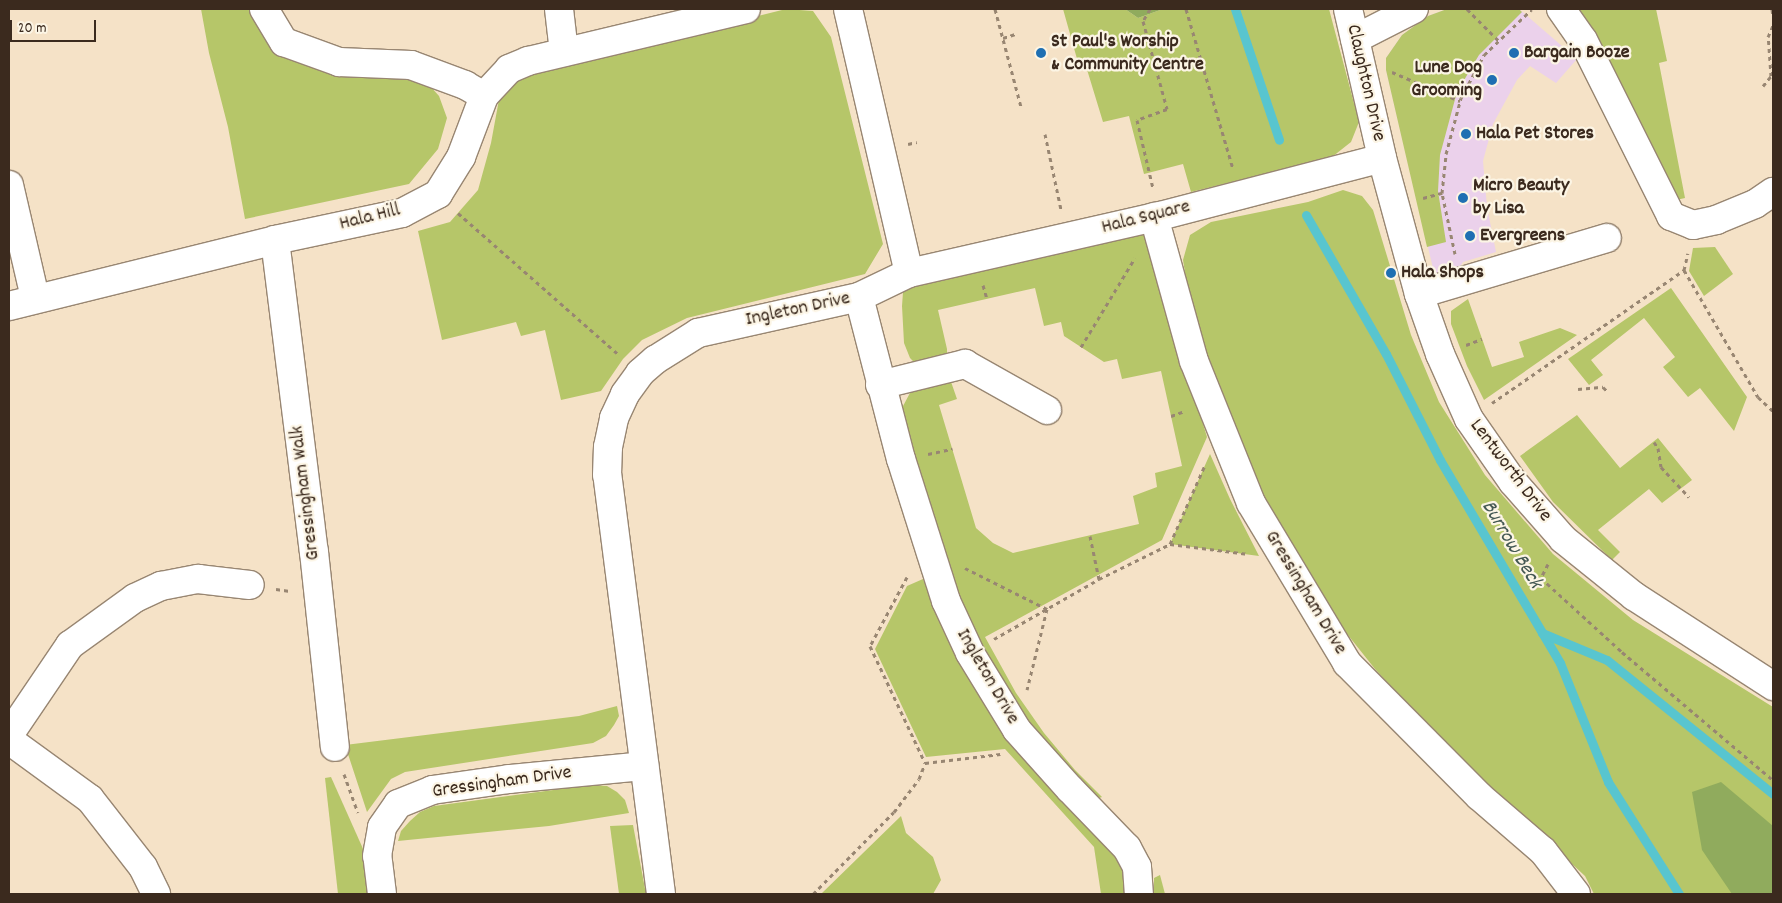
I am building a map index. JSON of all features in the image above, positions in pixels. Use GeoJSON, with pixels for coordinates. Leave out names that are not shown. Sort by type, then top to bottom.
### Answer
{"type":"FeatureCollection","features":[{"type":"Feature","properties":{"kind":"street"},"geometry":{"type":"LineString","coordinates":[[264,9],[284,42],[339,62],[411,65],[465,85],[484,96]]}},
{"type":"Feature","properties":{"kind":"street"},"geometry":{"type":"LineString","coordinates":[[559,9],[564,52]]}},
{"type":"Feature","properties":{"kind":"street"},"geometry":{"type":"LineString","coordinates":[[438,194],[460,157],[484,96],[509,69],[528,61],[746,9]]}},
{"type":"Feature","properties":{"kind":"street"},"geometry":{"type":"LineString","coordinates":[[848,9],[909,273]]}},
{"type":"Feature","properties":{"kind":"street","name":"Claughton Drive"},"geometry":{"type":"LineString","coordinates":[[1348,9],[1382,158]]}},
{"type":"Feature","properties":{"kind":"street"},"geometry":{"type":"LineString","coordinates":[[1358,49],[1414,9]]}},
{"type":"Feature","properties":{"kind":"street"},"geometry":{"type":"LineString","coordinates":[[1561,9],[1583,40],[1671,216],[1693,226],[1716,220],[1755,204],[1773,192]]}},
{"type":"Feature","properties":{"kind":"street","name":"Hala Square"},"geometry":{"type":"LineString","coordinates":[[860,297],[909,273],[1066,237],[1157,222],[1240,194],[1382,158]]}},
{"type":"Feature","properties":{"kind":"street","name":"Lentworth Drive"},"geometry":{"type":"LineString","coordinates":[[1382,158],[1420,294],[1440,354],[1469,419],[1513,482],[1563,539],[1634,596],[1773,686]]}},
{"type":"Feature","properties":{"kind":"street"},"geometry":{"type":"LineString","coordinates":[[9,185],[35,298]]}},
{"type":"Feature","properties":{"kind":"street","name":"Hala Hill"},"geometry":{"type":"LineString","coordinates":[[9,306],[274,240],[402,213],[438,194]]}},
{"type":"Feature","properties":{"kind":"street","name":"Gressingham Drive"},"geometry":{"type":"LineString","coordinates":[[1157,222],[1194,361],[1251,503],[1347,663],[1479,796],[1543,851],[1576,894]]}},
{"type":"Feature","properties":{"kind":"street"},"geometry":{"type":"LineString","coordinates":[[1420,294],[1607,238]]}},
{"type":"Feature","properties":{"kind":"street","name":"Gressingham Walk"},"geometry":{"type":"LineString","coordinates":[[274,240],[313,543],[335,747]]}},
{"type":"Feature","properties":{"kind":"street","name":"Ingleton Drive"},"geometry":{"type":"LineString","coordinates":[[662,894],[607,475],[608,447],[614,418],[625,394],[640,373],[655,360],[698,333],[860,297],[880,385],[928,549],[946,602],[970,653],[1017,730],[1127,848],[1137,867],[1139,894]]}},
{"type":"Feature","properties":{"kind":"street"},"geometry":{"type":"LineString","coordinates":[[880,385],[965,364],[1047,410]]}},
{"type":"Feature","properties":{"kind":"street"},"geometry":{"type":"LineString","coordinates":[[9,735],[70,644],[135,598],[161,586],[198,579],[250,585]]}},
{"type":"Feature","properties":{"kind":"street"},"geometry":{"type":"LineString","coordinates":[[9,740],[90,799],[143,867],[156,894]]}},
{"type":"Feature","properties":{"kind":"street","name":"Gressingham Drive"},"geometry":{"type":"LineString","coordinates":[[382,894],[377,856],[382,827],[398,804],[432,790],[509,778],[644,766]]}},
{"type":"Feature","properties":{"kind":"path"},"geometry":{"type":"LineString","coordinates":[[995,9],[1021,107]]}},
{"type":"Feature","properties":{"kind":"path"},"geometry":{"type":"LineString","coordinates":[[1080,347],[1157,222],[1137,120],[1167,110],[1143,21],[1148,9]]}},
{"type":"Feature","properties":{"kind":"path"},"geometry":{"type":"LineString","coordinates":[[1186,9],[1240,194]]}},
{"type":"Feature","properties":{"kind":"path"},"geometry":{"type":"LineString","coordinates":[[1466,9],[1499,41]]}},
{"type":"Feature","properties":{"kind":"path"},"geometry":{"type":"LineString","coordinates":[[1464,281],[1451,244],[1442,193],[1446,154],[1460,101],[1484,55],[1532,9]]}},
{"type":"Feature","properties":{"kind":"path"},"geometry":{"type":"LineString","coordinates":[[1772,9],[1773,16]]}},
{"type":"Feature","properties":{"kind":"path"},"geometry":{"type":"LineString","coordinates":[[1763,86],[1771,76],[1768,37],[1773,25]]}},
{"type":"Feature","properties":{"kind":"path"},"geometry":{"type":"LineString","coordinates":[[1003,38],[1014,34]]}},
{"type":"Feature","properties":{"kind":"path"},"geometry":{"type":"LineString","coordinates":[[1358,49],[1460,101]]}},
{"type":"Feature","properties":{"kind":"path"},"geometry":{"type":"LineString","coordinates":[[1045,134],[1066,237]]}},
{"type":"Feature","properties":{"kind":"path"},"geometry":{"type":"LineString","coordinates":[[438,194],[640,373]]}},
{"type":"Feature","properties":{"kind":"path"},"geometry":{"type":"LineString","coordinates":[[1469,419],[1684,270],[1758,397],[1773,411]]}},
{"type":"Feature","properties":{"kind":"path"},"geometry":{"type":"LineString","coordinates":[[1578,389],[1603,387],[1607,392]]}},
{"type":"Feature","properties":{"kind":"path"},"geometry":{"type":"LineString","coordinates":[[1170,544],[1221,429]]}},
{"type":"Feature","properties":{"kind":"path"},"geometry":{"type":"LineString","coordinates":[[1654,442],[1658,448],[1661,467],[1689,497]]}},
{"type":"Feature","properties":{"kind":"path"},"geometry":{"type":"LineString","coordinates":[[1090,536],[1099,579]]}},
{"type":"Feature","properties":{"kind":"path"},"geometry":{"type":"LineString","coordinates":[[970,653],[1099,579],[1170,544],[1285,560]]}},
{"type":"Feature","properties":{"kind":"path"},"geometry":{"type":"LineString","coordinates":[[813,894],[894,812],[919,779],[925,763],[870,646],[908,577],[928,549],[1047,609]]}},
{"type":"Feature","properties":{"kind":"path"},"geometry":{"type":"LineString","coordinates":[[1549,562],[1541,578],[1622,652],[1773,780]]}},
{"type":"Feature","properties":{"kind":"path"},"geometry":{"type":"LineString","coordinates":[[1017,730],[1047,609]]}},
{"type":"Feature","properties":{"kind":"path"},"geometry":{"type":"LineString","coordinates":[[335,747],[364,829],[377,856]]}},
{"type":"Feature","properties":{"kind":"path"},"geometry":{"type":"LineString","coordinates":[[925,763],[1003,754]]}},
{"type":"Feature","properties":{"kind":"shaded area"},"geometry":{"type":"Polygon","coordinates":[[[1447,9],[1519,9],[1577,59],[1556,83],[1530,66],[1517,80],[1493,124],[1483,161],[1487,207],[1496,252],[1463,262],[1455,275],[1436,281],[1386,70],[1386,58],[1402,35],[1428,16],[1447,9]]]}},
{"type":"Feature","properties":{"kind":"green space"},"geometry":{"type":"Polygon","coordinates":[[[201,9],[264,9],[284,42],[411,65],[439,96],[447,118],[438,149],[409,184],[245,219],[228,127],[209,53],[201,9]]]}},
{"type":"Feature","properties":{"kind":"green space"},"geometry":{"type":"Polygon","coordinates":[[[786,9],[813,11],[831,37],[883,244],[865,274],[687,318],[642,340],[623,359],[601,391],[561,400],[545,330],[521,336],[516,322],[442,340],[418,231],[450,222],[478,190],[491,143],[500,94],[528,74],[786,9]]]}},
{"type":"Feature","properties":{"kind":"green space"},"geometry":{"type":"Polygon","coordinates":[[[1063,9],[1125,9],[1138,18],[1163,9],[1329,9],[1359,122],[1351,142],[1332,157],[1191,192],[1183,164],[1144,174],[1129,116],[1103,122],[1085,63],[1079,66],[1063,9]]]}},
{"type":"Feature","properties":{"kind":"green space"},"geometry":{"type":"Polygon","coordinates":[[[1125,9],[1163,9],[1138,18],[1125,9]]]}},
{"type":"Feature","properties":{"kind":"green space"},"geometry":{"type":"Polygon","coordinates":[[[1447,9],[1519,9],[1522,12],[1479,55],[1457,92],[1440,155],[1438,191],[1446,242],[1427,247],[1386,70],[1386,58],[1402,35],[1428,16],[1447,9]]]}},
{"type":"Feature","properties":{"kind":"green space"},"geometry":{"type":"Polygon","coordinates":[[[1576,9],[1656,9],[1667,61],[1659,63],[1685,198],[1676,200],[1576,9]]]}},
{"type":"Feature","properties":{"kind":"green space"},"geometry":{"type":"Polygon","coordinates":[[[1343,190],[1362,196],[1373,210],[1411,335],[1439,402],[1485,475],[1553,554],[1633,620],[1773,707],[1773,894],[1594,894],[1585,876],[1443,744],[1375,669],[1336,620],[1267,509],[1213,377],[1190,304],[1183,260],[1190,235],[1211,222],[1308,202],[1343,190]]]}},
{"type":"Feature","properties":{"kind":"green space"},"geometry":{"type":"Polygon","coordinates":[[[1138,232],[1147,238],[1207,437],[1162,540],[985,637],[1016,693],[1044,733],[1075,770],[1102,797],[1094,800],[1013,705],[977,641],[936,537],[902,408],[911,391],[949,376],[957,399],[939,405],[976,528],[993,543],[1013,553],[1139,524],[1133,496],[1157,487],[1155,473],[1182,466],[1161,371],[1122,379],[1117,359],[1104,362],[1064,336],[1061,322],[1044,326],[1035,288],[938,310],[947,349],[947,363],[921,369],[910,358],[904,343],[903,292],[908,284],[1138,232]]]}},
{"type":"Feature","properties":{"kind":"green space"},"geometry":{"type":"Polygon","coordinates":[[[1715,247],[1733,274],[1704,296],[1689,271],[1693,248],[1715,247]]]}},
{"type":"Feature","properties":{"kind":"green space"},"geometry":{"type":"Polygon","coordinates":[[[1671,288],[1747,397],[1734,431],[1700,388],[1688,397],[1663,367],[1675,357],[1644,318],[1591,360],[1603,375],[1589,385],[1568,359],[1671,288]]]}},
{"type":"Feature","properties":{"kind":"green space"},"geometry":{"type":"Polygon","coordinates":[[[1468,299],[1492,367],[1524,357],[1519,342],[1560,328],[1577,335],[1484,400],[1467,366],[1451,324],[1451,311],[1468,299]]]}},
{"type":"Feature","properties":{"kind":"green space"},"geometry":{"type":"Polygon","coordinates":[[[1577,415],[1620,468],[1658,438],[1692,480],[1662,503],[1649,489],[1598,530],[1620,552],[1612,560],[1553,502],[1520,456],[1577,415]]]}},
{"type":"Feature","properties":{"kind":"green space"},"geometry":{"type":"Polygon","coordinates":[[[1210,454],[1230,499],[1259,556],[1170,544],[1210,454]]]}},
{"type":"Feature","properties":{"kind":"green space"},"geometry":{"type":"Polygon","coordinates":[[[923,579],[945,634],[992,714],[1106,841],[1127,871],[1129,894],[1101,894],[1094,847],[1005,749],[926,757],[875,649],[907,586],[923,579]]]}},
{"type":"Feature","properties":{"kind":"green space"},"geometry":{"type":"Polygon","coordinates":[[[617,706],[619,716],[614,725],[606,736],[593,743],[405,772],[391,779],[367,812],[345,745],[579,716],[617,706]]]}},
{"type":"Feature","properties":{"kind":"green space"},"geometry":{"type":"Polygon","coordinates":[[[331,777],[368,860],[371,894],[338,894],[325,778],[331,777]]]}},
{"type":"Feature","properties":{"kind":"green space"},"geometry":{"type":"Polygon","coordinates":[[[1721,782],[1773,826],[1773,894],[1732,894],[1702,850],[1692,792],[1721,782]]]}},
{"type":"Feature","properties":{"kind":"green space"},"geometry":{"type":"Polygon","coordinates":[[[591,785],[607,786],[617,792],[625,800],[629,813],[549,826],[398,841],[401,831],[410,821],[420,812],[434,806],[591,785]]]}},
{"type":"Feature","properties":{"kind":"green space"},"geometry":{"type":"Polygon","coordinates":[[[901,816],[906,833],[933,857],[941,880],[933,894],[821,894],[901,816]]]}},
{"type":"Feature","properties":{"kind":"green space"},"geometry":{"type":"Polygon","coordinates":[[[633,825],[646,894],[619,894],[610,826],[633,825]]]}},
{"type":"Feature","properties":{"kind":"green space"},"geometry":{"type":"Polygon","coordinates":[[[1160,875],[1165,894],[1154,894],[1154,878],[1160,875]]]}},
{"type":"Feature","properties":{"kind":"waterway","name":"Burrow Beck"},"geometry":{"type":"LineString","coordinates":[[1235,9],[1279,140]]}},
{"type":"Feature","properties":{"kind":"waterway","name":"Burrow Beck"},"geometry":{"type":"LineString","coordinates":[[1306,215],[1386,354],[1440,460],[1560,663],[1608,782],[1679,894]]}},
{"type":"Feature","properties":{"kind":"waterway"},"geometry":{"type":"LineString","coordinates":[[1542,633],[1607,660],[1773,794]]}},
{"type":"Feature","properties":{"kind":"place","name":"St Paul's Worship & Community Centre"},"geometry":{"type":"Point","coordinates":[1041,53]}},
{"type":"Feature","properties":{"kind":"place","name":"Bargain Booze"},"geometry":{"type":"Point","coordinates":[1514,53]}},
{"type":"Feature","properties":{"kind":"place","name":"Lune Dog Grooming"},"geometry":{"type":"Point","coordinates":[1492,80]}},
{"type":"Feature","properties":{"kind":"place","name":"Hala Pet Stores"},"geometry":{"type":"Point","coordinates":[1466,134]}},
{"type":"Feature","properties":{"kind":"place","name":"Micro Beauty by Lisa"},"geometry":{"type":"Point","coordinates":[1463,198]}},
{"type":"Feature","properties":{"kind":"place","name":"Evergreens"},"geometry":{"type":"Point","coordinates":[1470,236]}},
{"type":"Feature","properties":{"kind":"place","name":"Hala Shops"},"geometry":{"type":"Point","coordinates":[1391,273]}}]}
